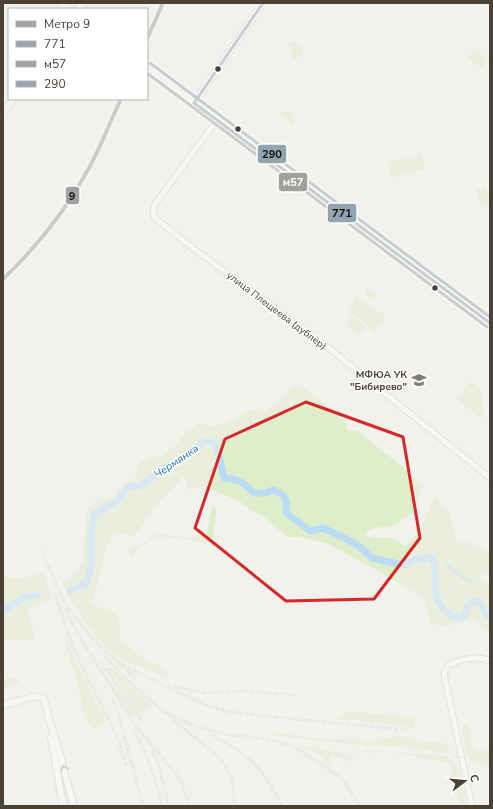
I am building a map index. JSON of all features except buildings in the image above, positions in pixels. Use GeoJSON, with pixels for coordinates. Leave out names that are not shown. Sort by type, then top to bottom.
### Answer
{"type":"FeatureCollection","features":[{"type":"Feature","properties":{"kind":"main road"},"geometry":{"type":"LineString","coordinates":[[148,69],[490,323]]}},
{"type":"Feature","properties":{"kind":"main road"},"geometry":{"type":"LineString","coordinates":[[3,114],[12,100]]}},
{"type":"Feature","properties":{"kind":"street"},"geometry":{"type":"LineString","coordinates":[[194,103],[263,3]]}},
{"type":"Feature","properties":{"kind":"street","name":"улица Плещеева (дублёр)"},"geometry":{"type":"LineString","coordinates":[[217,120],[155,204],[153,211],[155,218],[194,249],[325,345],[490,478]]}},
{"type":"Feature","properties":{"kind":"street"},"geometry":{"type":"LineString","coordinates":[[472,806],[444,674],[448,666],[462,660],[474,658],[490,661]]}},
{"type":"Feature","properties":{"kind":"street"},"geometry":{"type":"LineString","coordinates":[[3,705],[36,696],[44,699],[74,806]]}},
{"type":"Feature","properties":{"kind":"street"},"geometry":{"type":"LineString","coordinates":[[51,726],[63,806]]}},
{"type":"Feature","properties":{"kind":"highlighted area"},"geometry":{"type":"Polygon","coordinates":[[[306,402],[403,437],[420,538],[374,599],[286,601],[195,528],[225,439],[306,402]]]}},
{"type":"Feature","properties":{"kind":"green space"},"geometry":{"type":"Polygon","coordinates":[[[299,41],[303,56],[293,59],[289,43],[299,41]]]}},
{"type":"Feature","properties":{"kind":"green space"},"geometry":{"type":"Polygon","coordinates":[[[474,49],[489,60],[483,69],[468,58],[474,49]]]}},
{"type":"Feature","properties":{"kind":"green space"},"geometry":{"type":"Polygon","coordinates":[[[289,110],[295,122],[293,125],[278,114],[289,110]]]}},
{"type":"Feature","properties":{"kind":"green space"},"geometry":{"type":"Polygon","coordinates":[[[421,154],[425,169],[392,178],[388,163],[421,154]]]}},
{"type":"Feature","properties":{"kind":"green space"},"geometry":{"type":"Polygon","coordinates":[[[486,187],[490,204],[480,206],[476,190],[486,187]]]}},
{"type":"Feature","properties":{"kind":"green space"},"geometry":{"type":"Polygon","coordinates":[[[367,288],[377,295],[373,300],[364,293],[367,288]]]}},
{"type":"Feature","properties":{"kind":"green space"},"geometry":{"type":"Polygon","coordinates":[[[357,296],[376,311],[366,324],[347,310],[357,296]]]}},
{"type":"Feature","properties":{"kind":"green space"},"geometry":{"type":"Polygon","coordinates":[[[377,310],[386,317],[374,332],[366,325],[377,310]]]}},
{"type":"Feature","properties":{"kind":"green space"},"geometry":{"type":"Polygon","coordinates":[[[351,316],[367,328],[360,336],[345,324],[351,316]]]}},
{"type":"Feature","properties":{"kind":"green space"},"geometry":{"type":"Polygon","coordinates":[[[470,381],[480,389],[484,416],[481,419],[457,399],[470,381]]]}},
{"type":"Feature","properties":{"kind":"green space"},"geometry":{"type":"Polygon","coordinates":[[[292,387],[302,387],[324,402],[346,422],[347,429],[349,431],[357,431],[402,466],[422,485],[415,511],[394,526],[375,528],[365,532],[367,537],[392,538],[405,546],[419,532],[435,494],[450,516],[456,540],[467,542],[490,553],[490,574],[481,572],[479,576],[490,586],[490,631],[482,628],[475,618],[447,626],[431,624],[425,599],[373,568],[328,544],[300,537],[288,537],[261,515],[252,511],[239,501],[203,486],[187,490],[187,479],[181,475],[180,482],[160,501],[133,537],[122,533],[110,533],[111,538],[105,552],[98,585],[93,595],[91,605],[108,609],[116,614],[120,626],[119,638],[140,656],[165,668],[168,676],[164,677],[130,663],[111,652],[94,634],[78,612],[62,582],[74,575],[83,562],[87,511],[96,500],[111,498],[122,486],[136,477],[139,463],[152,456],[160,458],[179,442],[180,437],[200,423],[210,427],[226,423],[253,409],[266,412],[292,387]]]}},
{"type":"Feature","properties":{"kind":"green space"},"geometry":{"type":"Polygon","coordinates":[[[212,506],[214,506],[217,511],[213,541],[206,544],[188,539],[157,536],[141,547],[131,558],[129,557],[131,547],[143,544],[157,533],[190,537],[197,537],[207,534],[212,506]]]}},
{"type":"Feature","properties":{"kind":"green space"},"geometry":{"type":"Polygon","coordinates":[[[43,573],[52,600],[27,609],[36,640],[3,640],[3,577],[20,579],[43,573]]]}},
{"type":"Feature","properties":{"kind":"green space"},"geometry":{"type":"Polygon","coordinates":[[[67,640],[95,701],[105,717],[105,722],[103,725],[94,729],[85,717],[76,678],[65,643],[67,640]]]}},
{"type":"Feature","properties":{"kind":"green space"},"geometry":{"type":"Polygon","coordinates":[[[88,649],[94,655],[102,670],[125,699],[137,718],[133,717],[129,712],[88,649]]]}},
{"type":"Feature","properties":{"kind":"green space"},"geometry":{"type":"Polygon","coordinates":[[[116,663],[129,669],[137,680],[117,665],[116,663]]]}},
{"type":"Feature","properties":{"kind":"green space"},"geometry":{"type":"Polygon","coordinates":[[[113,667],[134,691],[150,702],[150,707],[140,713],[138,712],[109,668],[113,667]]]}},
{"type":"Feature","properties":{"kind":"green space"},"geometry":{"type":"Polygon","coordinates":[[[18,678],[19,683],[3,687],[3,679],[18,678]]]}},
{"type":"Feature","properties":{"kind":"green space"},"geometry":{"type":"Polygon","coordinates":[[[347,711],[414,717],[415,728],[383,722],[368,723],[357,720],[340,720],[336,718],[347,711]]]}},
{"type":"Feature","properties":{"kind":"green space"},"geometry":{"type":"Polygon","coordinates":[[[464,724],[468,726],[472,746],[476,751],[490,751],[490,766],[472,761],[467,755],[462,730],[464,724]]]}},
{"type":"Feature","properties":{"kind":"green space"},"geometry":{"type":"Polygon","coordinates":[[[277,733],[331,740],[373,741],[400,736],[423,742],[440,741],[449,747],[448,751],[445,753],[398,746],[356,745],[273,735],[277,733]]]}},
{"type":"Feature","properties":{"kind":"green space"},"geometry":{"type":"Polygon","coordinates":[[[56,746],[72,806],[65,806],[56,746]]]}},
{"type":"Feature","properties":{"kind":"green space"},"geometry":{"type":"Polygon","coordinates":[[[300,746],[335,752],[355,759],[352,762],[335,755],[329,755],[331,764],[323,757],[300,746]]]}},
{"type":"Feature","properties":{"kind":"green space"},"geometry":{"type":"Polygon","coordinates":[[[368,749],[384,752],[366,753],[364,750],[368,749]]]}},
{"type":"Feature","properties":{"kind":"green space"},"geometry":{"type":"Polygon","coordinates":[[[390,753],[415,753],[449,757],[460,770],[467,806],[460,806],[455,780],[449,763],[390,753]]]}},
{"type":"Feature","properties":{"kind":"water"},"geometry":{"type":"Polygon","coordinates":[[[444,564],[448,564],[477,584],[455,574],[444,564]]]}},
{"type":"Feature","properties":{"kind":"waterway","name":"Чермянка"},"geometry":{"type":"LineString","coordinates":[[70,590],[86,584],[91,568],[91,532],[95,514],[118,500],[125,490],[131,486],[138,487],[148,481],[160,469],[175,463],[186,454],[196,449],[201,443],[207,441],[214,443],[216,447],[224,478],[233,479],[240,482],[254,493],[265,493],[273,490],[283,495],[286,500],[286,512],[310,531],[323,528],[360,547],[372,558],[403,565],[416,559],[433,558],[435,567],[435,589],[437,598],[442,607],[450,615],[459,618],[464,617],[469,605],[475,601],[481,604],[487,616],[490,617]]}},
{"type":"Feature","properties":{"kind":"waterway"},"geometry":{"type":"LineString","coordinates":[[88,506],[95,514]]}},
{"type":"Feature","properties":{"kind":"waterway","name":"Чермянка"},"geometry":{"type":"LineString","coordinates":[[3,610],[25,597],[37,596]]}},
{"type":"Feature","properties":{"kind":"railway"},"geometry":{"type":"LineString","coordinates":[[42,550],[47,564]]}},
{"type":"Feature","properties":{"kind":"railway"},"geometry":{"type":"LineString","coordinates":[[45,558],[67,607],[88,633],[108,654],[124,665],[168,688],[206,705],[230,712],[408,730]]}},
{"type":"Feature","properties":{"kind":"railway"},"geometry":{"type":"LineString","coordinates":[[55,594],[67,632],[78,659],[115,734],[126,765]]}},
{"type":"Feature","properties":{"kind":"railway"},"geometry":{"type":"LineString","coordinates":[[65,609],[82,641],[136,726],[179,778],[189,806]]}},
{"type":"Feature","properties":{"kind":"railway"},"geometry":{"type":"LineString","coordinates":[[105,656],[127,680],[164,712],[195,726],[228,735],[267,739],[286,744],[300,750],[344,781],[360,806]]}},
{"type":"Feature","properties":{"kind":"railway"},"geometry":{"type":"LineString","coordinates":[[100,660],[140,718]]}},
{"type":"Feature","properties":{"kind":"railway"},"geometry":{"type":"LineString","coordinates":[[176,687],[204,693],[244,691],[296,695]]}},
{"type":"Feature","properties":{"kind":"railway"},"geometry":{"type":"LineString","coordinates":[[113,699],[120,719],[143,806]]}},
{"type":"Feature","properties":{"kind":"railway"},"geometry":{"type":"LineString","coordinates":[[173,720],[221,760],[232,781],[235,806]]}},
{"type":"Feature","properties":{"kind":"railway"},"geometry":{"type":"LineString","coordinates":[[134,732],[148,759],[162,806]]}},
{"type":"Feature","properties":{"kind":"railway"},"geometry":{"type":"LineString","coordinates":[[211,734],[235,748],[254,763],[269,782],[282,806]]}},
{"type":"Feature","properties":{"kind":"railway"},"geometry":{"type":"LineString","coordinates":[[152,751],[157,759],[169,806]]}},
{"type":"Feature","properties":{"kind":"railway"},"geometry":{"type":"LineString","coordinates":[[453,756],[462,757]]}},
{"type":"Feature","properties":{"kind":"metro line","name":"9"},"geometry":{"type":"LineString","coordinates":[[148,37],[163,3]]}},
{"type":"Feature","properties":{"kind":"metro line","name":"9"},"geometry":{"type":"LineString","coordinates":[[3,279],[28,254],[71,199],[93,160],[121,100]]}},
{"type":"Feature","properties":{"kind":"transit line","name":"771"},"geometry":{"type":"LineString","coordinates":[[194,103],[263,3]]}},
{"type":"Feature","properties":{"kind":"transit line","name":"290"},"geometry":{"type":"LineString","coordinates":[[150,63],[490,317]]}},
{"type":"Feature","properties":{"kind":"transit line","name":"м57"},"geometry":{"type":"LineString","coordinates":[[148,74],[487,327]]}},
{"type":"Feature","properties":{"kind":"transit line","name":"771"},"geometry":{"type":"LineString","coordinates":[[194,103],[490,323]]}},
{"type":"Feature","properties":{"kind":"place","name":"МФЮА УК \"Бибирево\""},"geometry":{"type":"Point","coordinates":[419,380]}}]}
